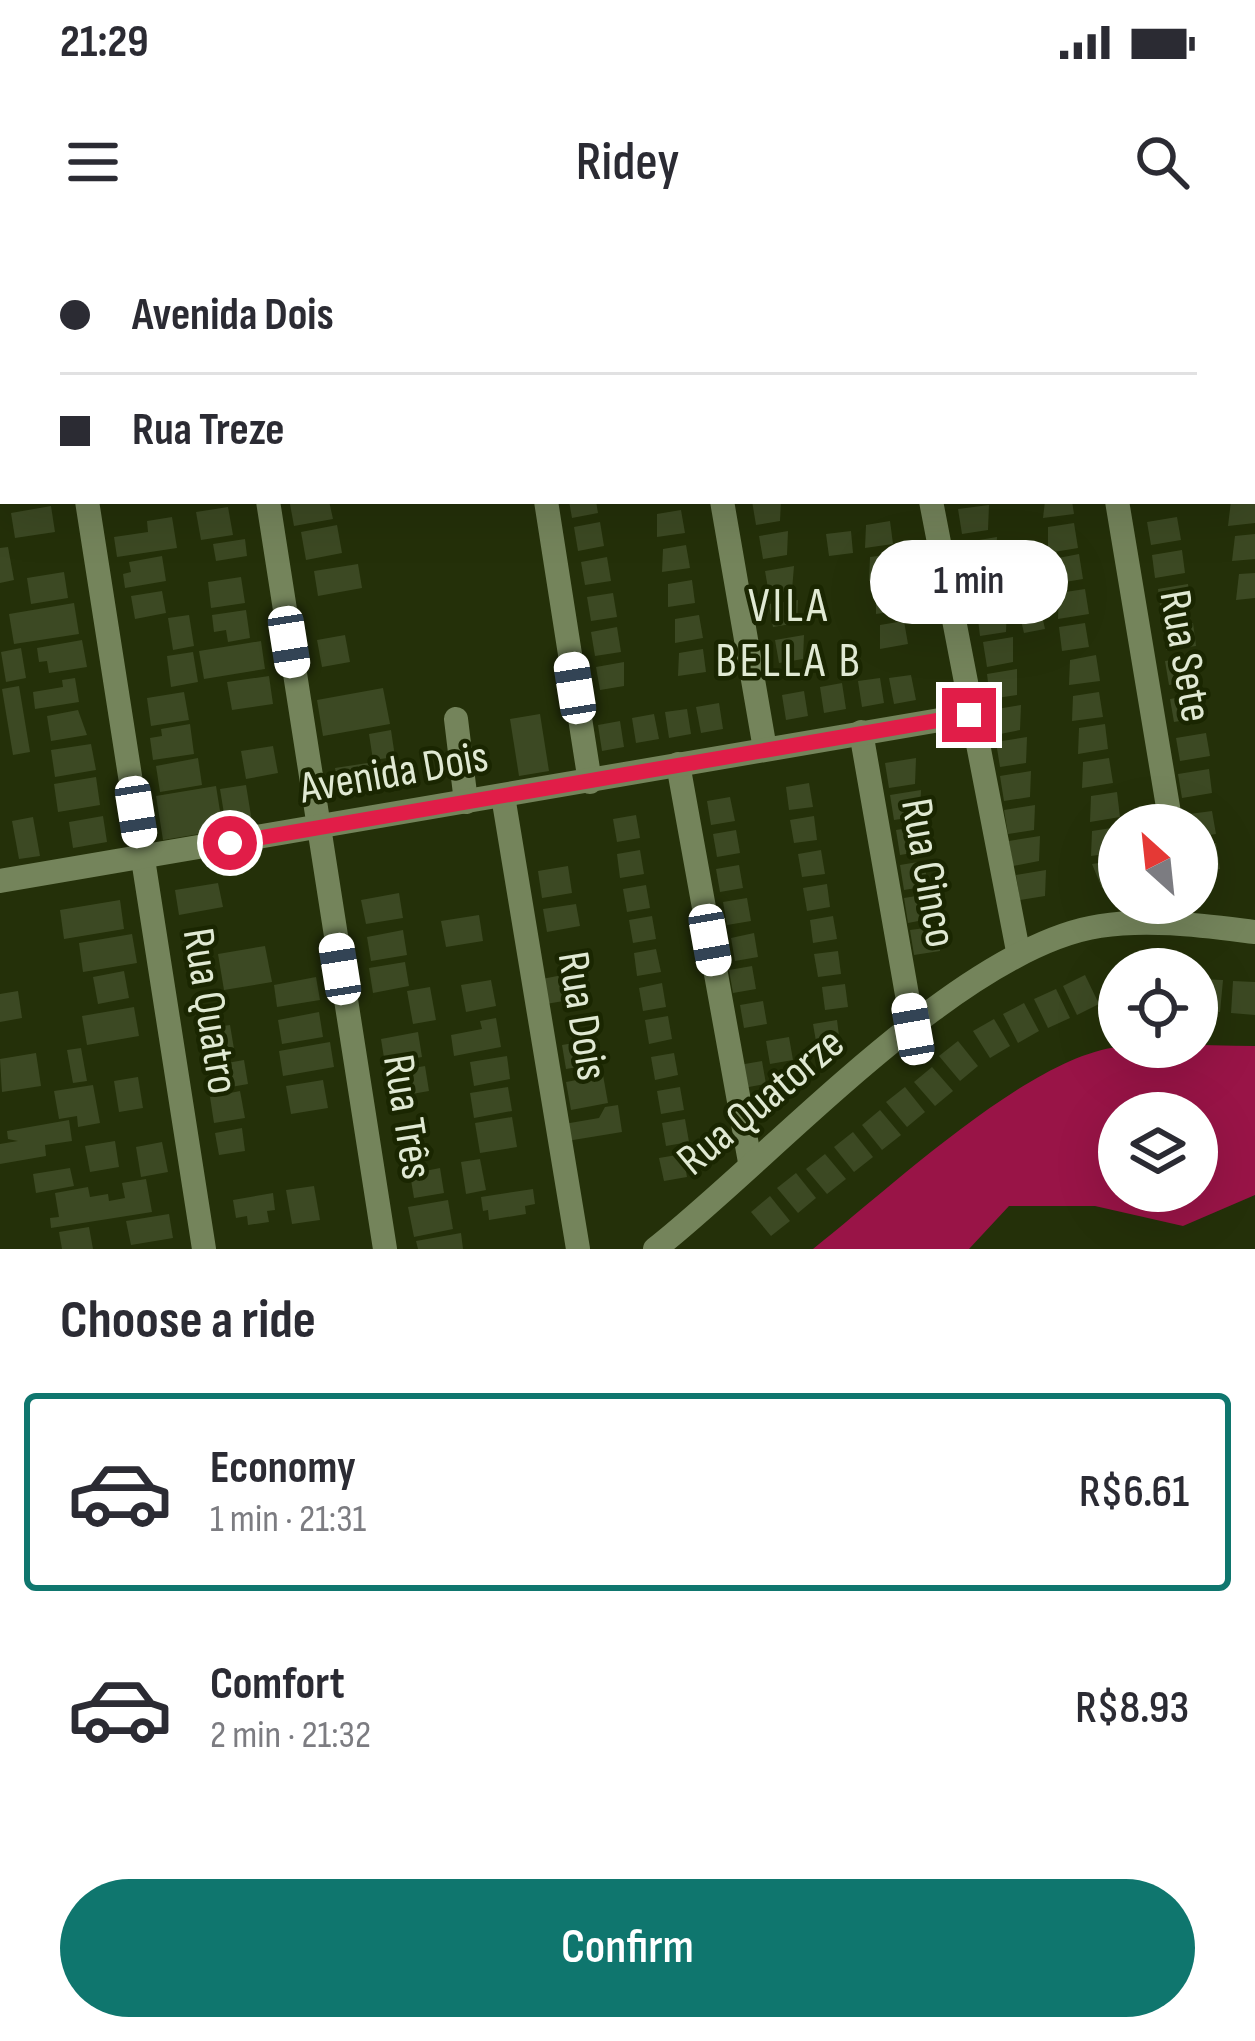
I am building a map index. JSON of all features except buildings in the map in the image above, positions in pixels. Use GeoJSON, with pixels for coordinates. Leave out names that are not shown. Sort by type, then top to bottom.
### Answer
{"type":"FeatureCollection","features":[{"type":"Feature","properties":{"kind":"street","name":"Rua Quatro"},"geometry":{"type":"LineString","coordinates":[[87,504],[204,1249]]}},
{"type":"Feature","properties":{"kind":"street","name":"Rua Três"},"geometry":{"type":"LineString","coordinates":[[268,504],[385,1249]]}},
{"type":"Feature","properties":{"kind":"street"},"geometry":{"type":"LineString","coordinates":[[546,504],[590,782]]}},
{"type":"Feature","properties":{"kind":"street"},"geometry":{"type":"LineString","coordinates":[[723,504],[765,749]]}},
{"type":"Feature","properties":{"kind":"street"},"geometry":{"type":"LineString","coordinates":[[932,504],[1018,951]]}},
{"type":"Feature","properties":{"kind":"street","name":"Rua Sete"},"geometry":{"type":"LineString","coordinates":[[1118,504],[1168,804]]}},
{"type":"Feature","properties":{"kind":"street","name":"Avenida Dois"},"geometry":{"type":"LineString","coordinates":[[0,881],[969,715]]}},
{"type":"Feature","properties":{"kind":"street"},"geometry":{"type":"LineString","coordinates":[[456,719],[466,802]]}},
{"type":"Feature","properties":{"kind":"street","name":"Rua Cinco"},"geometry":{"type":"LineString","coordinates":[[860,732],[913,1029]]}},
{"type":"Feature","properties":{"kind":"street"},"geometry":{"type":"LineString","coordinates":[[678,764],[750,1162]]}},
{"type":"Feature","properties":{"kind":"street","name":"Rua Dois"},"geometry":{"type":"LineString","coordinates":[[503,796],[578,1249]]}},
{"type":"Feature","properties":{"kind":"street","name":"Rua Quatorze"},"geometry":{"type":"LineString","coordinates":[[1218,922],[1255,932]]}},
{"type":"Feature","properties":{"kind":"street","name":"Rua Quatorze"},"geometry":{"type":"LineString","coordinates":[[655,1249],[750,1162],[913,1029],[1018,951],[1114,924]]}},
{"type":"Feature","properties":{"kind":"shaded area"},"geometry":{"type":"Polygon","coordinates":[[[1218,1045],[1255,1046],[1255,1195],[1218,1211],[1218,1092],[1098,1092],[1098,1207],[1009,1206],[969,1249],[813,1249],[959,1130],[1043,1075],[1098,1052],[1098,1068],[1218,1068],[1218,1045]]]}},
{"type":"Feature","properties":{"kind":"shaded area"},"geometry":{"type":"Polygon","coordinates":[[[1121,1212],[1216,1212],[1183,1226],[1121,1212]]]}},
{"type":"Feature","properties":{"kind":"district","name":"VILA BELLA B"},"geometry":{"type":"Point","coordinates":[789,634]}},
{"type":"Feature","properties":{"kind":"route"},"geometry":{"type":"LineString","coordinates":[[230,843],[969,715]]}}]}
